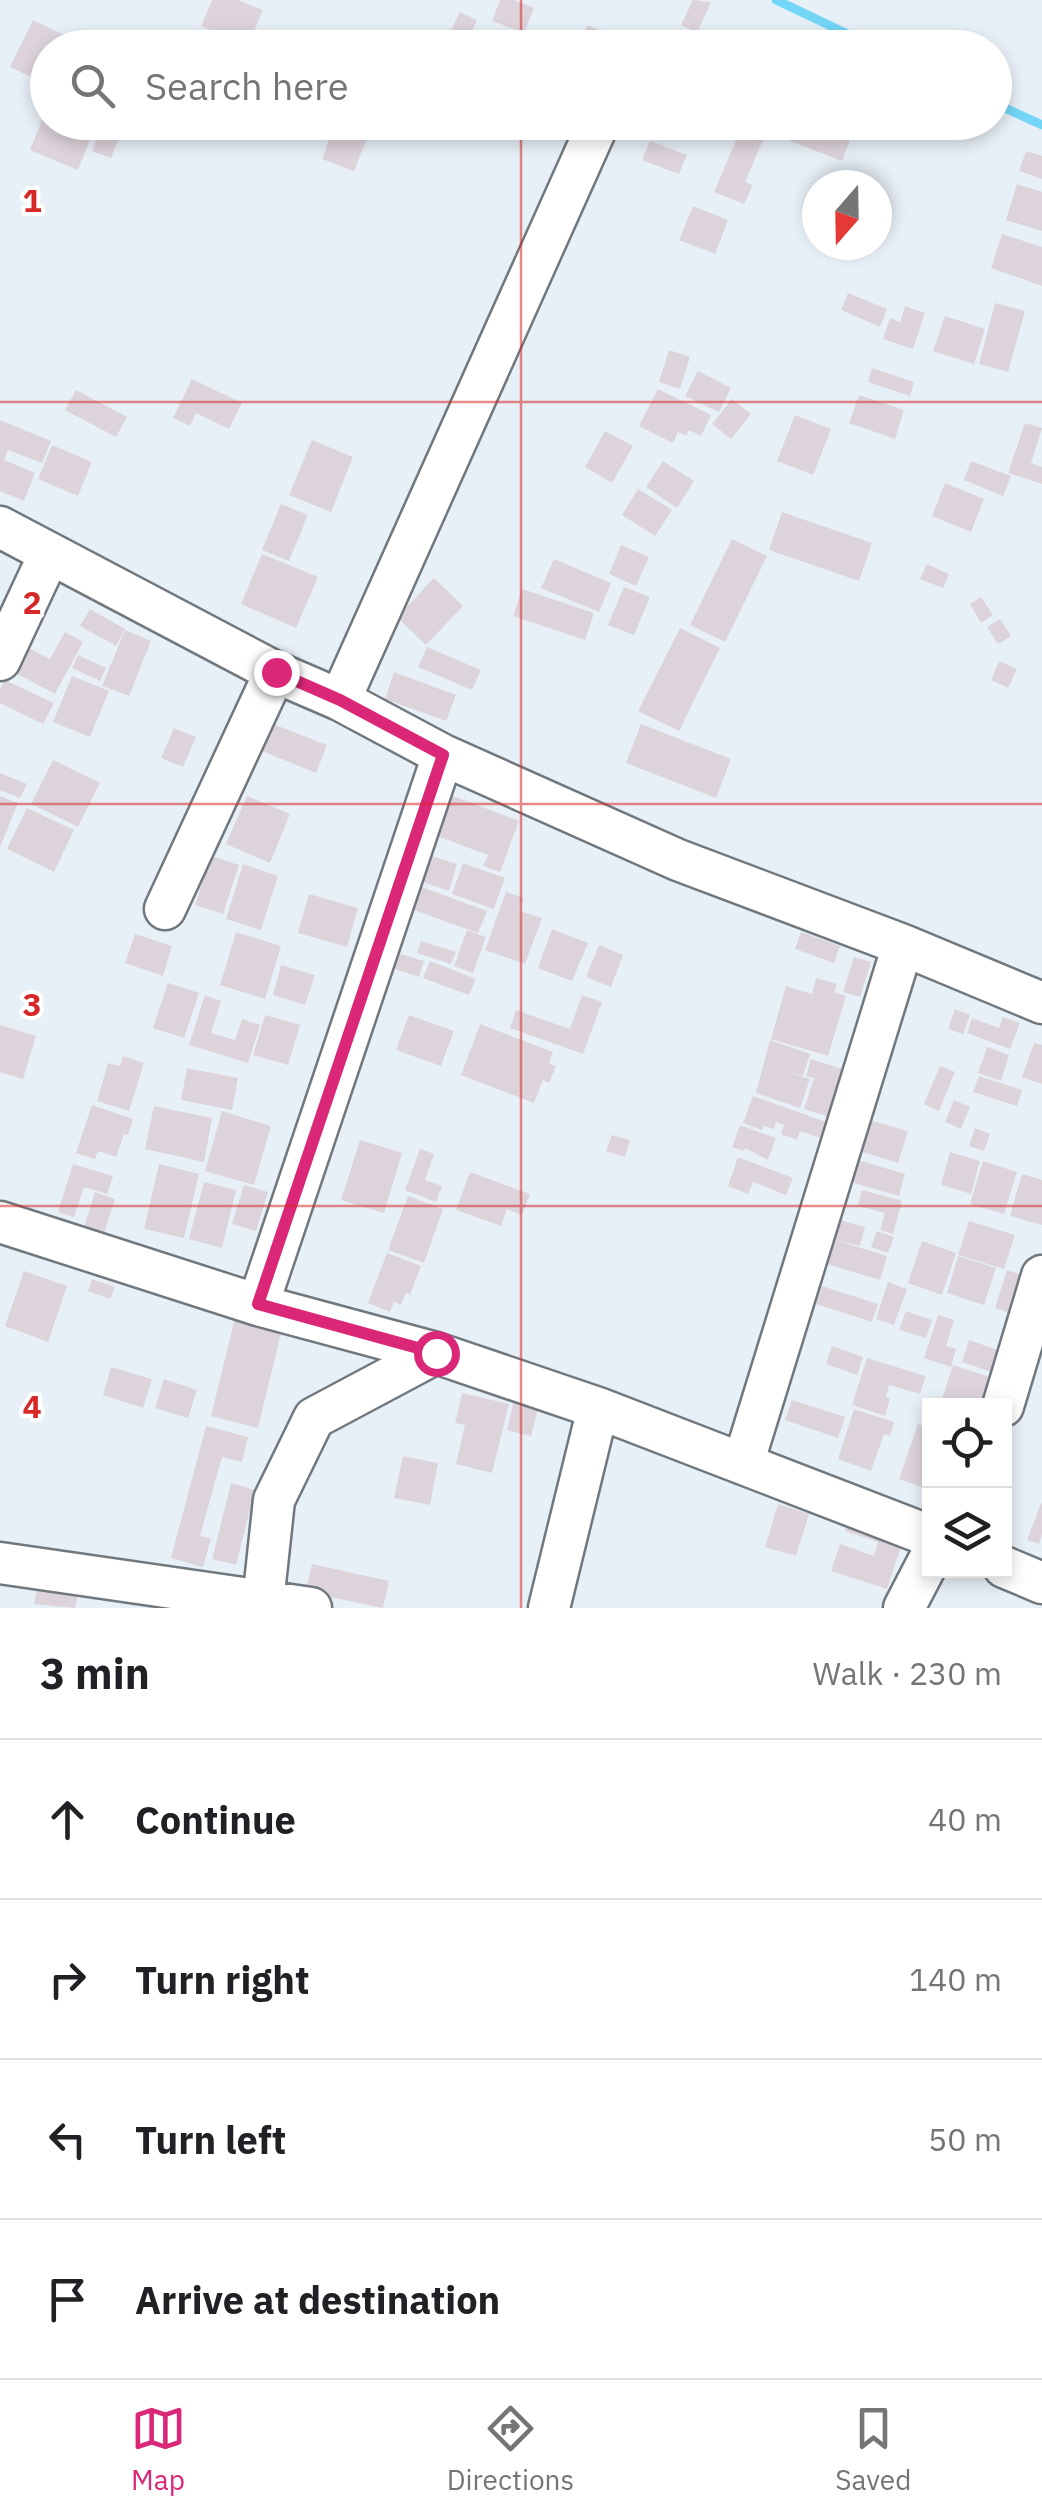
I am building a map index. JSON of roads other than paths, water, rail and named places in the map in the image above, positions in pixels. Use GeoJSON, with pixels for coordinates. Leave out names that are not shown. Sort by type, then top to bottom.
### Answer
{"type":"FeatureCollection","features":[{"type":"Feature","properties":{"kind":"street"},"geometry":{"type":"LineString","coordinates":[[340,700],[591,140]]}},
{"type":"Feature","properties":{"kind":"street"},"geometry":{"type":"LineString","coordinates":[[0,527],[443,755],[678,860],[903,945],[1042,1003]]}},
{"type":"Feature","properties":{"kind":"street"},"geometry":{"type":"LineString","coordinates":[[0,660],[49,555]]}},
{"type":"Feature","properties":{"kind":"street"},"geometry":{"type":"LineString","coordinates":[[165,909],[276,672]]}},
{"type":"Feature","properties":{"kind":"street"},"geometry":{"type":"LineString","coordinates":[[258,1304],[443,755]]}},
{"type":"Feature","properties":{"kind":"street"},"geometry":{"type":"LineString","coordinates":[[744,1464],[903,945]]}},
{"type":"Feature","properties":{"kind":"street"},"geometry":{"type":"LineString","coordinates":[[0,1222],[258,1304],[436,1353],[598,1408],[922,1533]]}},
{"type":"Feature","properties":{"kind":"street"},"geometry":{"type":"LineString","coordinates":[[1005,1398],[1042,1276]]}},
{"type":"Feature","properties":{"kind":"street"},"geometry":{"type":"LineString","coordinates":[[263,1602],[274,1500],[314,1418],[436,1353]]}},
{"type":"Feature","properties":{"kind":"street"},"geometry":{"type":"LineString","coordinates":[[549,1608],[598,1408]]}},
{"type":"Feature","properties":{"kind":"street"},"geometry":{"type":"LineString","coordinates":[[0,1564],[113,1594],[311,1608]]}},
{"type":"Feature","properties":{"kind":"street"},"geometry":{"type":"LineString","coordinates":[[1012,1570],[1042,1583]]}},
{"type":"Feature","properties":{"kind":"street"},"geometry":{"type":"LineString","coordinates":[[904,1608],[922,1573]]}},
{"type":"Feature","properties":{"kind":"waterway"},"geometry":{"type":"LineString","coordinates":[[776,0],[839,30]]}},
{"type":"Feature","properties":{"kind":"waterway"},"geometry":{"type":"LineString","coordinates":[[1012,111],[1042,125]]}}]}
